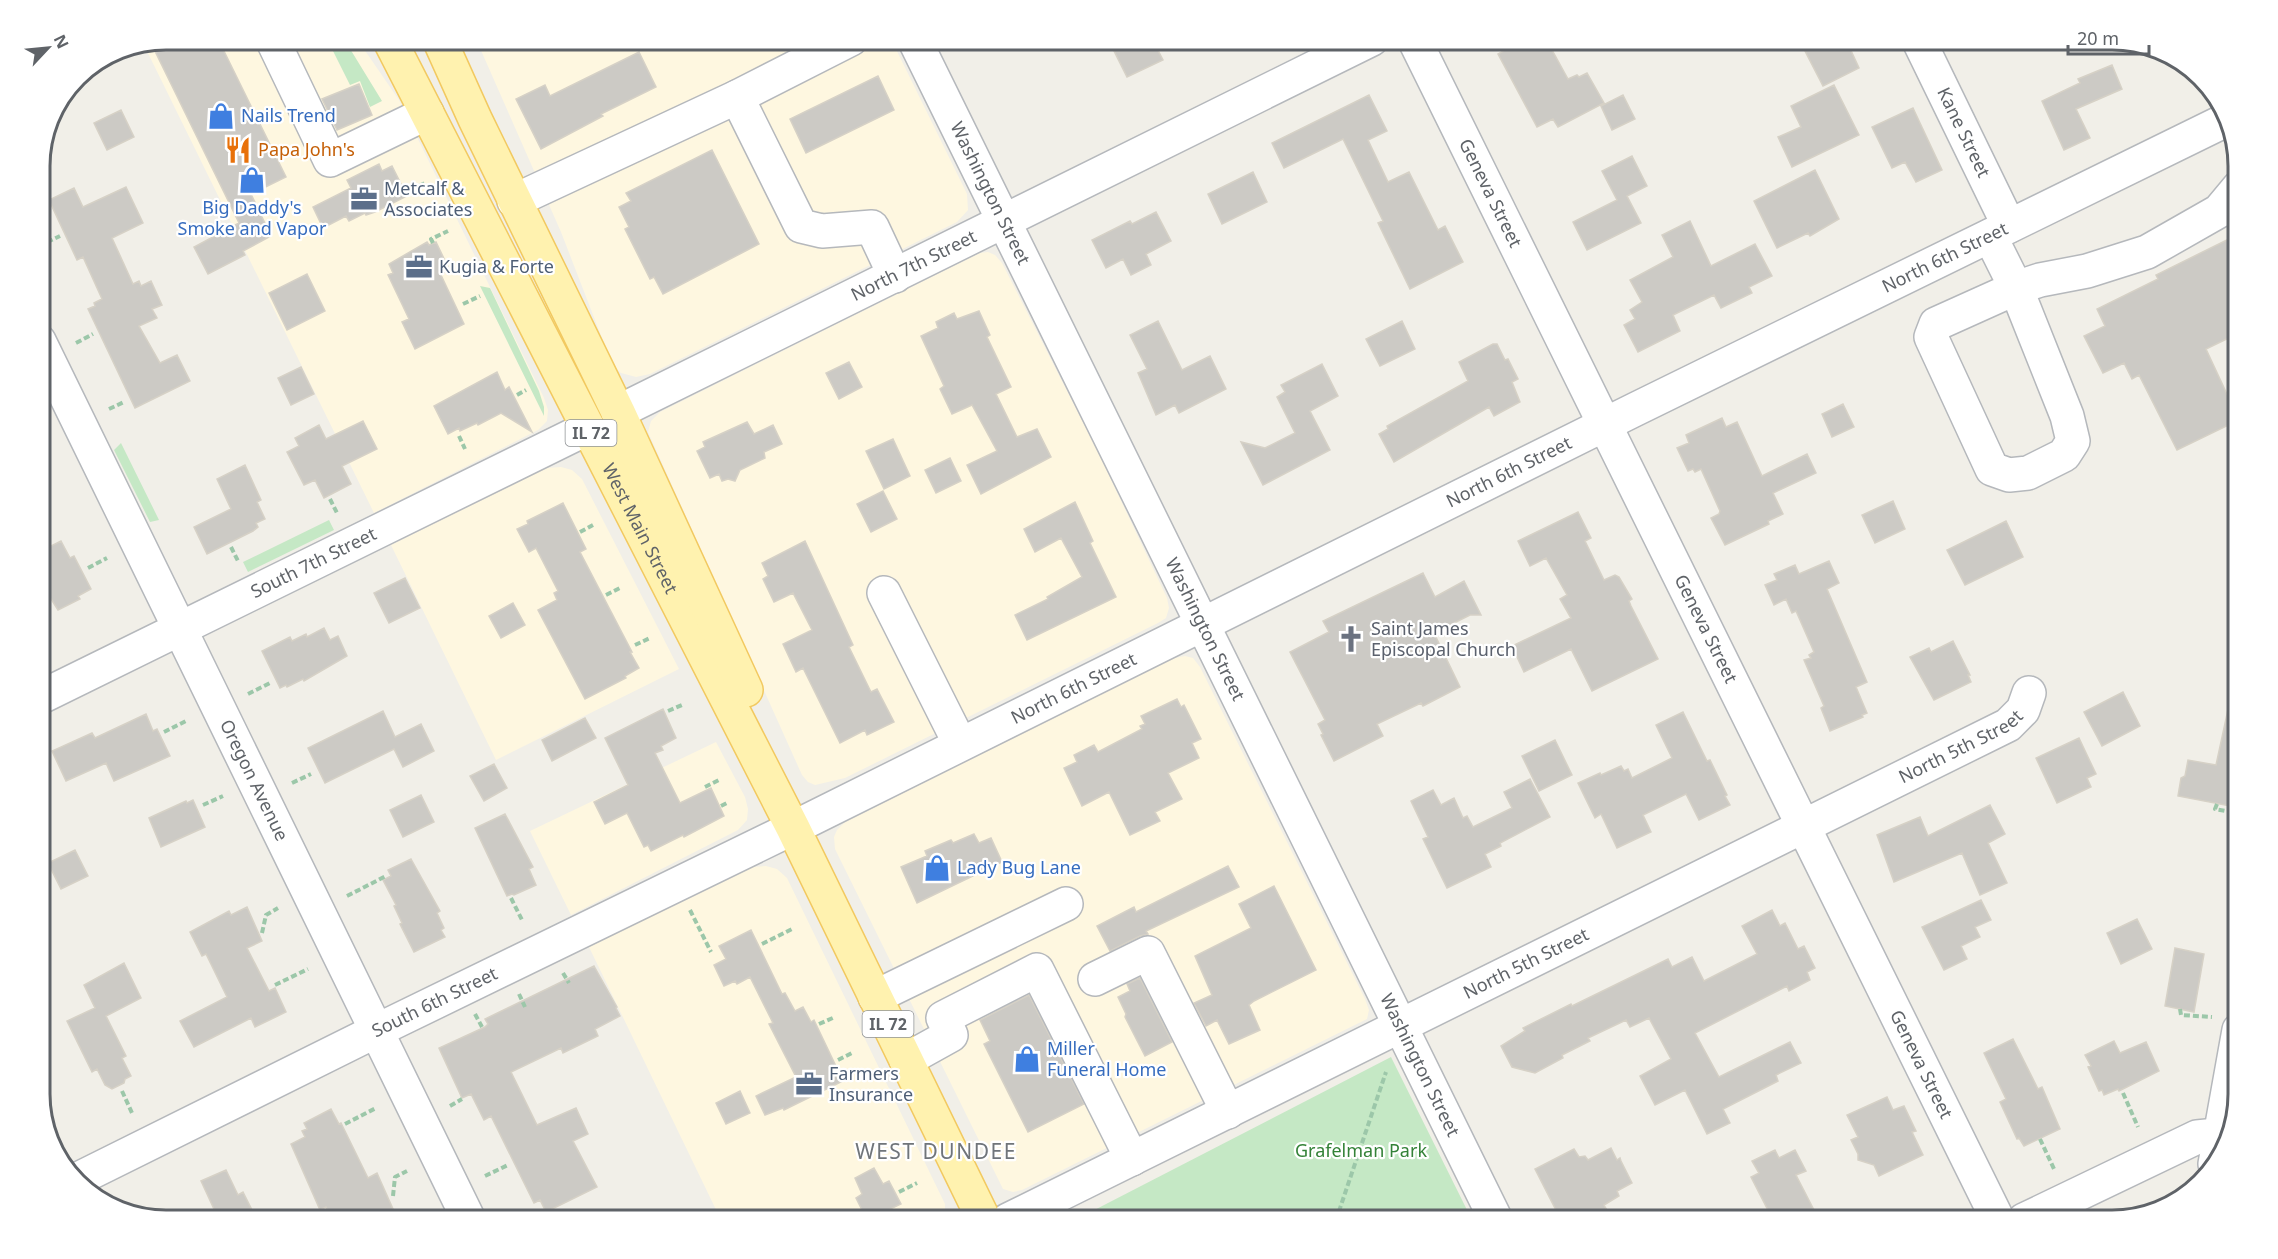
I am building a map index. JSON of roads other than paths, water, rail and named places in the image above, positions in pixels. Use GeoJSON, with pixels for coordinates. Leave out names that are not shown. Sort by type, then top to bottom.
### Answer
{"type":"FeatureCollection","features":[{"type":"Feature","properties":{"kind":"main road","name":"West Main Street"},"geometry":{"type":"LineString","coordinates":[[395,50],[793,828],[979,1210]]}},
{"type":"Feature","properties":{"kind":"main road","name":"West Main Street"},"geometry":{"type":"LineString","coordinates":[[444,50],[514,201],[618,412],[748,695],[793,828]]}},
{"type":"Feature","properties":{"kind":"street"},"geometry":{"type":"LineString","coordinates":[[277,50],[330,160],[427,113]]}},
{"type":"Feature","properties":{"kind":"street"},"geometry":{"type":"LineString","coordinates":[[514,201],[737,97],[829,50]]}},
{"type":"Feature","properties":{"kind":"street","name":"Washington Street"},"geometry":{"type":"LineString","coordinates":[[919,50],[1491,1210]]}},
{"type":"Feature","properties":{"kind":"street","name":"North 7th Street"},"geometry":{"type":"LineString","coordinates":[[618,412],[1350,50]]}},
{"type":"Feature","properties":{"kind":"street","name":"Geneva Street"},"geometry":{"type":"LineString","coordinates":[[1419,50],[1993,1210]]}},
{"type":"Feature","properties":{"kind":"street","name":"Kane Street"},"geometry":{"type":"LineString","coordinates":[[1923,50],[1999,231],[2016,288],[2067,416],[2073,441],[2064,455],[2028,473],[2009,475],[1992,469],[1931,337],[1936,324],[2016,288]]}},
{"type":"Feature","properties":{"kind":"street"},"geometry":{"type":"LineString","coordinates":[[737,97],[801,226],[822,231],[872,227],[895,276]]}},
{"type":"Feature","properties":{"kind":"street","name":"North 6th Street"},"geometry":{"type":"LineString","coordinates":[[793,828],[1201,624],[2220,123]]}},
{"type":"Feature","properties":{"kind":"street"},"geometry":{"type":"LineString","coordinates":[[2016,288],[2040,280],[2087,271],[2147,252],[2218,211],[2228,200]]}},
{"type":"Feature","properties":{"kind":"street","name":"Oregon Avenue"},"geometry":{"type":"LineString","coordinates":[[50,364],[463,1210]]}},
{"type":"Feature","properties":{"kind":"street","name":"South 7th Street"},"geometry":{"type":"LineString","coordinates":[[50,693],[588,428]]}},
{"type":"Feature","properties":{"kind":"street"},"geometry":{"type":"LineString","coordinates":[[884,592],[960,744]]}},
{"type":"Feature","properties":{"kind":"street","name":"North 5th Street"},"geometry":{"type":"LineString","coordinates":[[1028,1210],[2008,725],[2023,710],[2029,693]]}},
{"type":"Feature","properties":{"kind":"street","name":"South 6th Street"},"geometry":{"type":"LineString","coordinates":[[83,1176],[375,1031],[793,828]]}},
{"type":"Feature","properties":{"kind":"street"},"geometry":{"type":"LineString","coordinates":[[875,998],[1066,904]]}},
{"type":"Feature","properties":{"kind":"street"},"geometry":{"type":"LineString","coordinates":[[1095,979],[1148,953],[1228,1112]]}},
{"type":"Feature","properties":{"kind":"street"},"geometry":{"type":"LineString","coordinates":[[906,1060],[951,1035],[943,1018],[1037,970],[1132,1159]]}},
{"type":"Feature","properties":{"kind":"street"},"geometry":{"type":"LineString","coordinates":[[2218,1142],[2228,1035]]}},
{"type":"Feature","properties":{"kind":"street"},"geometry":{"type":"LineString","coordinates":[[2045,1210],[2197,1137],[2207,1136],[2215,1148]]}},
{"type":"Feature","properties":{"kind":"place","name":"Nails Trend"},"geometry":{"type":"Point","coordinates":[221,116]}},
{"type":"Feature","properties":{"kind":"place","name":"Papa John's"},"geometry":{"type":"Point","coordinates":[238,150]}},
{"type":"Feature","properties":{"kind":"place","name":"Big Daddy's Smoke and Vapor"},"geometry":{"type":"Point","coordinates":[252,180]}},
{"type":"Feature","properties":{"kind":"place","name":"Metcalf & Associates"},"geometry":{"type":"Point","coordinates":[364,199]}},
{"type":"Feature","properties":{"kind":"place","name":"Kugia & Forte"},"geometry":{"type":"Point","coordinates":[419,267]}},
{"type":"Feature","properties":{"kind":"place","name":"Saint James Episcopal Church"},"geometry":{"type":"Point","coordinates":[1351,639]}},
{"type":"Feature","properties":{"kind":"place","name":"Lady Bug Lane"},"geometry":{"type":"Point","coordinates":[937,868]}},
{"type":"Feature","properties":{"kind":"place","name":"Miller Funeral Home"},"geometry":{"type":"Point","coordinates":[1027,1059]}},
{"type":"Feature","properties":{"kind":"place","name":"Farmers Insurance"},"geometry":{"type":"Point","coordinates":[809,1084]}},
{"type":"Feature","properties":{"kind":"district","name":"WEST DUNDEE"},"geometry":{"type":"Point","coordinates":[936,1152]}},
{"type":"Feature","properties":{"kind":"park label","name":"Grafelman Park"},"geometry":{"type":"Point","coordinates":[1361,1151]}}]}
